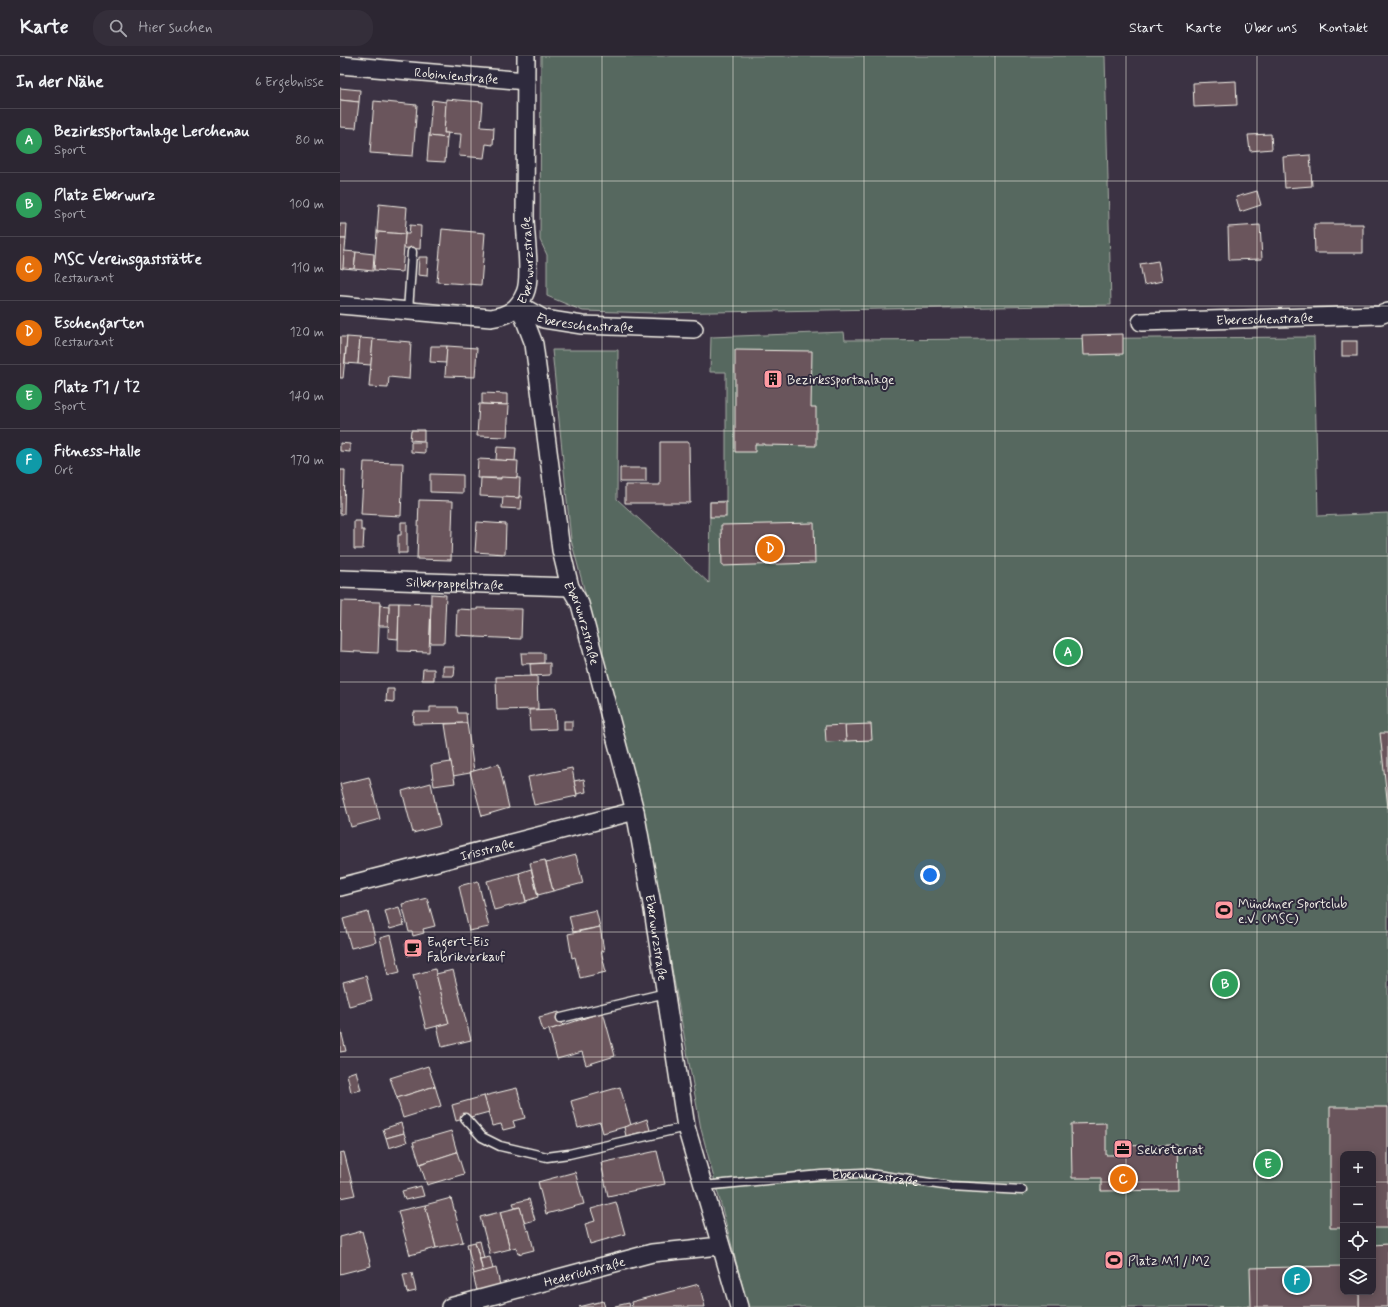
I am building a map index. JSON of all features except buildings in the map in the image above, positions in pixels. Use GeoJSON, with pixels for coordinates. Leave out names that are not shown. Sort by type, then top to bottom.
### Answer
{"type":"FeatureCollection","features":[{"type":"Feature","properties":{"kind":"street","name":"Eberwurzstraße"},"geometry":{"type":"LineString","coordinates":[[526,56],[525,219],[527,271],[526,291],[519,305],[534,344],[559,536],[570,587],[580,604],[635,811],[653,910],[686,1127],[739,1307]]}},
{"type":"Feature","properties":{"kind":"street","name":"Robinienstraße"},"geometry":{"type":"LineString","coordinates":[[340,65],[526,81]]}},
{"type":"Feature","properties":{"kind":"street","name":"Ebereschenstraße"},"geometry":{"type":"LineString","coordinates":[[340,305],[490,318],[507,315],[519,305],[544,319],[582,325],[694,329]]}},
{"type":"Feature","properties":{"kind":"street","name":"Ebereschenstraße"},"geometry":{"type":"LineString","coordinates":[[1140,322],[1380,316],[1388,312]]}},
{"type":"Feature","properties":{"kind":"street","name":"Silberpappelstraße"},"geometry":{"type":"LineString","coordinates":[[340,579],[570,587]]}},
{"type":"Feature","properties":{"kind":"street","name":"Irisstraße"},"geometry":{"type":"LineString","coordinates":[[340,888],[635,811]]}},
{"type":"Feature","properties":{"kind":"street","name":"Hederichstraße"},"geometry":{"type":"LineString","coordinates":[[450,1307],[652,1253],[720,1246]]}},
{"type":"Feature","properties":{"kind":"lane"},"geometry":{"type":"LineString","coordinates":[[408,311],[412,252]]}},
{"type":"Feature","properties":{"kind":"lane"},"geometry":{"type":"LineString","coordinates":[[561,1018],[666,993]]}},
{"type":"Feature","properties":{"kind":"lane"},"geometry":{"type":"LineString","coordinates":[[466,1118],[482,1137],[500,1146],[546,1157],[568,1154],[686,1127]]}},
{"type":"Feature","properties":{"kind":"lane","name":"Eberwurzstraße"},"geometry":{"type":"LineString","coordinates":[[703,1186],[821,1175],[863,1173],[950,1186],[1022,1190]]}},
{"type":"Feature","properties":{"kind":"green space"},"geometry":{"type":"Polygon","coordinates":[[[541,56],[1105,56],[1111,305],[656,313],[583,311],[547,296],[547,255],[540,240],[541,56]]]}},
{"type":"Feature","properties":{"kind":"green space"},"geometry":{"type":"Polygon","coordinates":[[[844,332],[845,340],[1314,337],[1318,516],[1388,513],[1388,1307],[748,1307],[701,1129],[644,814],[571,540],[552,350],[618,350],[617,499],[709,583],[710,502],[726,501],[726,372],[710,372],[711,337],[844,332]]]}},
{"type":"Feature","properties":{"kind":"place","name":"Bezirkssportanlage"},"geometry":{"type":"Point","coordinates":[773,379]}},
{"type":"Feature","properties":{"kind":"place","name":"Eschengarten"},"geometry":{"type":"Point","coordinates":[770,549]}},
{"type":"Feature","properties":{"kind":"place","name":"Bezirkssportanlage Lerchenau"},"geometry":{"type":"Point","coordinates":[1068,652]}},
{"type":"Feature","properties":{"kind":"place","name":"Münchner Sportclub e.V. (MSC)"},"geometry":{"type":"Point","coordinates":[1224,910]}},
{"type":"Feature","properties":{"kind":"place","name":"Engert-Eis Fabrikverkauf"},"geometry":{"type":"Point","coordinates":[413,948]}},
{"type":"Feature","properties":{"kind":"place","name":"Platz Eberwurz"},"geometry":{"type":"Point","coordinates":[1225,984]}},
{"type":"Feature","properties":{"kind":"place","name":"Sekreteriat"},"geometry":{"type":"Point","coordinates":[1123,1149]}},
{"type":"Feature","properties":{"kind":"place","name":"Platz T1 / T2"},"geometry":{"type":"Point","coordinates":[1268,1164]}},
{"type":"Feature","properties":{"kind":"place","name":"MSC Vereinsgaststätte"},"geometry":{"type":"Point","coordinates":[1123,1179]}},
{"type":"Feature","properties":{"kind":"place","name":"Platz M1 / M2"},"geometry":{"type":"Point","coordinates":[1114,1260]}},
{"type":"Feature","properties":{"kind":"place","name":"Fitness-Halle"},"geometry":{"type":"Point","coordinates":[1297,1280]}}]}
